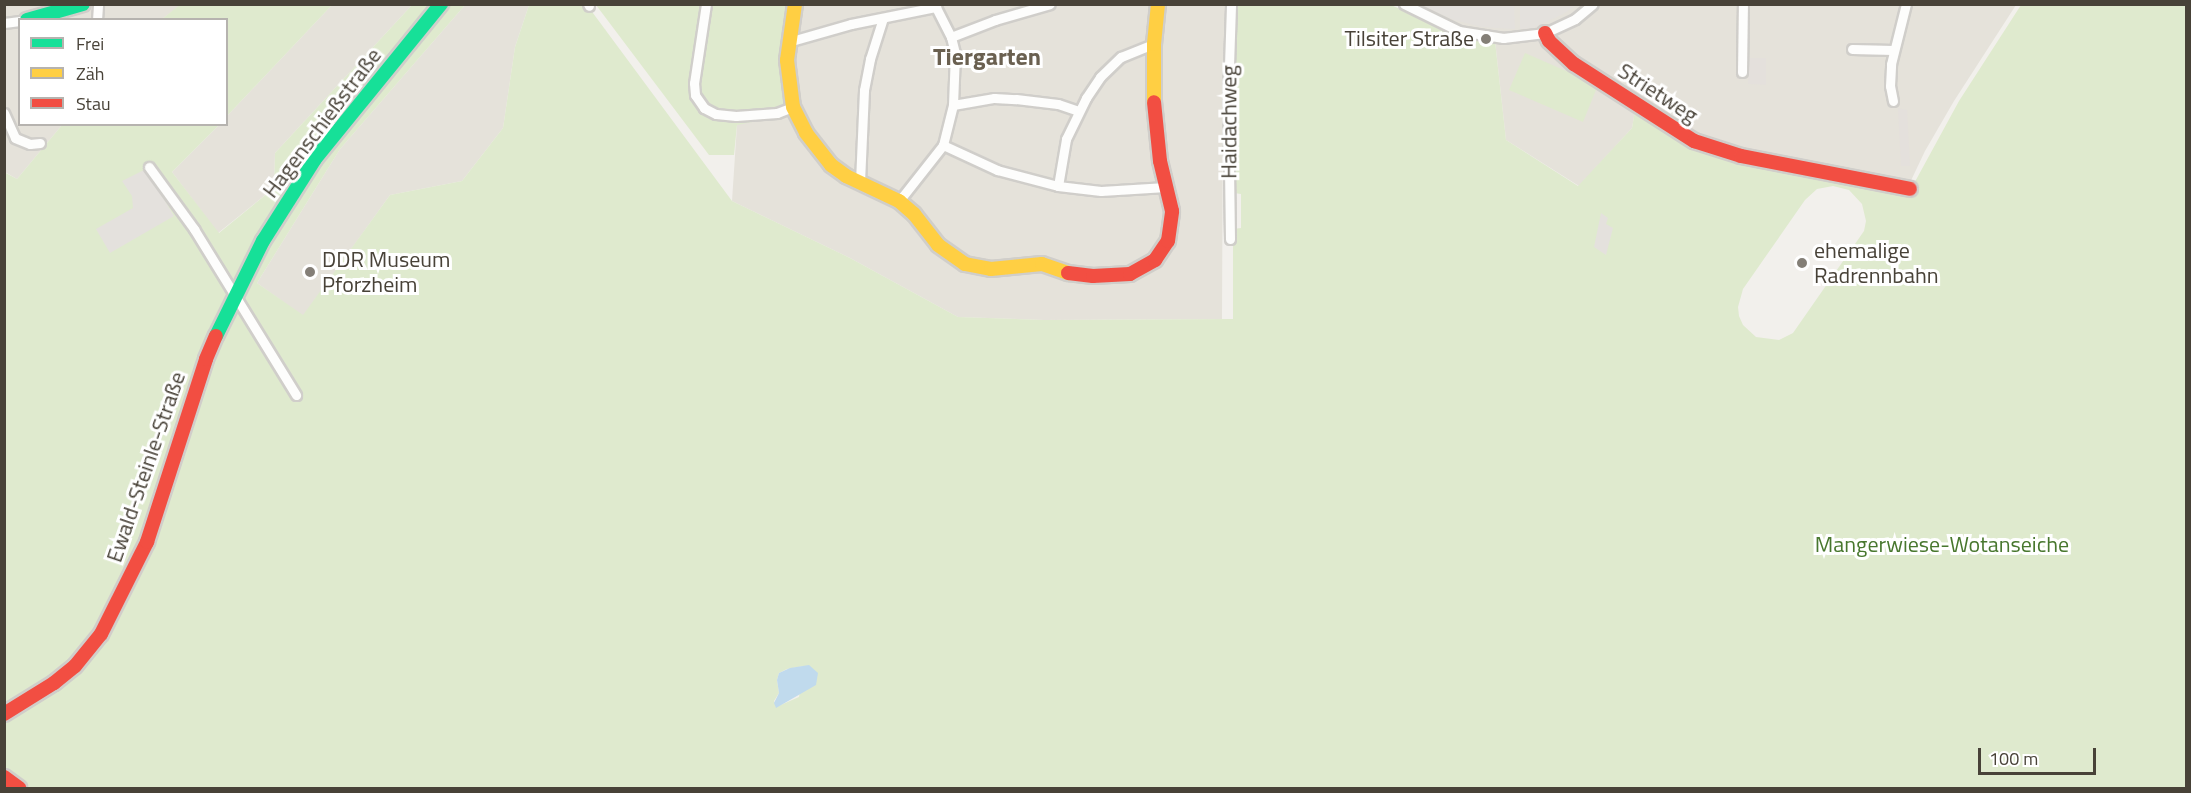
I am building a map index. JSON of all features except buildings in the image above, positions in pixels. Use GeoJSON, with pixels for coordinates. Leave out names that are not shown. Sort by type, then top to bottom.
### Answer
{"type":"FeatureCollection","features":[{"type":"Feature","properties":{"kind":"street"},"geometry":{"type":"LineString","coordinates":[[34,18],[82,4]]}},
{"type":"Feature","properties":{"kind":"street","name":"Hagenschießstraße"},"geometry":{"type":"LineString","coordinates":[[234,295],[266,236],[315,159],[441,4]]}},
{"type":"Feature","properties":{"kind":"street"},"geometry":{"type":"LineString","coordinates":[[706,4],[694,83],[695,95],[704,108],[716,114],[758,116],[793,107]]}},
{"type":"Feature","properties":{"kind":"street"},"geometry":{"type":"LineString","coordinates":[[795,4],[788,42],[793,107],[815,147],[831,165],[899,201],[914,214],[938,245],[965,264],[991,269],[1042,264],[1066,273],[1111,276],[1130,274],[1144,267],[1162,252],[1168,241],[1172,223],[1173,211],[1166,187],[1156,130],[1154,44],[1158,4]]}},
{"type":"Feature","properties":{"kind":"street"},"geometry":{"type":"LineString","coordinates":[[951,37],[995,20],[1050,4]]}},
{"type":"Feature","properties":{"kind":"street","name":"Haidachweg"},"geometry":{"type":"LineString","coordinates":[[1230,239],[1228,96],[1232,4]]}},
{"type":"Feature","properties":{"kind":"street"},"geometry":{"type":"LineString","coordinates":[[1406,5],[1458,32],[1481,37],[1524,37],[1545,33],[1575,19],[1593,4]]}},
{"type":"Feature","properties":{"kind":"street"},"geometry":{"type":"LineString","coordinates":[[1742,72],[1743,4]]}},
{"type":"Feature","properties":{"kind":"street"},"geometry":{"type":"LineString","coordinates":[[1893,101],[1890,86],[1893,50],[1906,4]]}},
{"type":"Feature","properties":{"kind":"street"},"geometry":{"type":"LineString","coordinates":[[788,42],[851,24],[935,6],[951,37],[956,68],[953,105],[943,145],[899,201]]}},
{"type":"Feature","properties":{"kind":"street"},"geometry":{"type":"LineString","coordinates":[[860,182],[864,90],[870,59],[883,18]]}},
{"type":"Feature","properties":{"kind":"street","name":"Strietweg"},"geometry":{"type":"LineString","coordinates":[[1545,33],[1550,41],[1574,64],[1673,130],[1694,141],[1741,156],[1910,189]]}},
{"type":"Feature","properties":{"kind":"street"},"geometry":{"type":"LineString","coordinates":[[1058,186],[1066,139],[1078,111],[1100,78],[1121,57],[1154,44]]}},
{"type":"Feature","properties":{"kind":"street"},"geometry":{"type":"LineString","coordinates":[[1852,49],[1893,50]]}},
{"type":"Feature","properties":{"kind":"street"},"geometry":{"type":"LineString","coordinates":[[953,105],[994,98],[1028,99],[1078,111]]}},
{"type":"Feature","properties":{"kind":"street"},"geometry":{"type":"LineString","coordinates":[[4,113],[15,138],[30,144],[40,143]]}},
{"type":"Feature","properties":{"kind":"street"},"geometry":{"type":"LineString","coordinates":[[943,145],[998,170],[1058,186],[1101,191],[1166,187]]}},
{"type":"Feature","properties":{"kind":"street"},"geometry":{"type":"LineString","coordinates":[[149,167],[194,229],[296,395]]}},
{"type":"Feature","properties":{"kind":"street","name":"Ewald-Steinle-Straße"},"geometry":{"type":"LineString","coordinates":[[4,714],[54,683],[75,666],[101,634],[147,542],[196,383],[234,295]]}},
{"type":"Feature","properties":{"kind":"street"},"geometry":{"type":"LineString","coordinates":[[4,777],[19,789]]}},
{"type":"Feature","properties":{"kind":"shaded area"},"geometry":{"type":"Polygon","coordinates":[[[4,5],[181,5],[163,18],[18,18],[18,126],[61,126],[17,179],[5,172],[4,5]]]}},
{"type":"Feature","properties":{"kind":"shaded area"},"geometry":{"type":"Polygon","coordinates":[[[332,5],[412,5],[275,153],[274,188],[218,233],[172,172],[218,126],[228,126],[228,115],[332,5]]]}},
{"type":"Feature","properties":{"kind":"shaded area"},"geometry":{"type":"Polygon","coordinates":[[[465,5],[529,5],[515,47],[503,128],[462,181],[390,195],[303,316],[257,283],[340,149],[465,5]]]}},
{"type":"Feature","properties":{"kind":"shaded area"},"geometry":{"type":"Polygon","coordinates":[[[799,5],[1226,5],[1223,94],[1222,319],[1044,320],[958,317],[850,258],[732,201],[737,125],[793,75],[799,5]]]}},
{"type":"Feature","properties":{"kind":"shaded area"},"geometry":{"type":"Polygon","coordinates":[[[1411,5],[2016,5],[1954,101],[1925,151],[1907,189],[1737,157],[1636,106],[1632,128],[1579,186],[1506,140],[1494,32],[1456,26],[1411,5]]]}},
{"type":"Feature","properties":{"kind":"shaded area"},"geometry":{"type":"Polygon","coordinates":[[[1422,5],[1514,6],[1515,29],[1481,27],[1454,20],[1422,5]]]}},
{"type":"Feature","properties":{"kind":"shaded area"},"geometry":{"type":"Polygon","coordinates":[[[1577,5],[1533,28],[1520,29],[1520,6],[1577,5]]]}},
{"type":"Feature","properties":{"kind":"shaded area"},"geometry":{"type":"Polygon","coordinates":[[[1749,58],[1766,58],[1766,85],[1748,84],[1749,58]]]}},
{"type":"Feature","properties":{"kind":"shaded area"},"geometry":{"type":"Polygon","coordinates":[[[1898,108],[1907,110],[1910,166],[1901,166],[1898,108]]]}},
{"type":"Feature","properties":{"kind":"shaded area"},"geometry":{"type":"Polygon","coordinates":[[[146,169],[174,216],[110,253],[96,229],[133,208],[132,196],[122,181],[146,169]]]}},
{"type":"Feature","properties":{"kind":"shaded area"},"geometry":{"type":"Polygon","coordinates":[[[1601,213],[1608,218],[1606,224],[1613,228],[1606,255],[1594,247],[1601,213]]]}},
{"type":"Feature","properties":{"kind":"green space"},"geometry":{"type":"Polygon","coordinates":[[[181,4],[332,4],[228,115],[228,18],[163,18],[181,4]]]}},
{"type":"Feature","properties":{"kind":"green space","name":"Mangerwiese-Wotanseiche"},"geometry":{"type":"Polygon","coordinates":[[[412,5],[465,5],[340,149],[257,283],[303,315],[390,195],[462,181],[503,128],[515,47],[529,5],[587,5],[732,201],[850,258],[958,317],[1044,320],[1233,319],[1233,229],[1241,228],[1241,194],[1234,193],[1233,96],[1237,5],[1391,5],[1452,32],[1495,41],[1506,140],[1578,186],[1632,128],[1636,105],[1680,135],[1911,189],[1959,101],[2021,5],[2186,5],[2186,788],[5,788],[4,172],[17,179],[61,126],[218,126],[172,172],[219,233],[274,188],[275,153],[412,5]],[[1833,186],[1817,189],[1805,200],[1743,289],[1738,307],[1739,316],[1743,325],[1756,337],[1779,340],[1793,333],[1864,231],[1866,221],[1862,204],[1849,190],[1833,186]],[[804,666],[779,673],[777,680],[779,693],[774,701],[776,707],[799,697],[804,666]]]}},
{"type":"Feature","properties":{"kind":"green space"},"geometry":{"type":"Polygon","coordinates":[[[596,5],[789,5],[785,96],[789,115],[737,125],[734,155],[709,155],[596,5]]]}},
{"type":"Feature","properties":{"kind":"green space"},"geometry":{"type":"Polygon","coordinates":[[[1525,53],[1598,85],[1583,122],[1509,90],[1525,53]]]}},
{"type":"Feature","properties":{"kind":"water"},"geometry":{"type":"Polygon","coordinates":[[[809,665],[818,673],[816,685],[776,708],[774,703],[779,693],[777,680],[779,673],[790,668],[809,665]]]}},
{"type":"Feature","properties":{"kind":"traffic: fast"},"geometry":{"type":"LineString","coordinates":[[34,18],[83,4]]}},
{"type":"Feature","properties":{"kind":"traffic: fast"},"geometry":{"type":"LineString","coordinates":[[216,336],[263,241],[315,159],[441,4]]}},
{"type":"Feature","properties":{"kind":"traffic: slow"},"geometry":{"type":"LineString","coordinates":[[795,4],[787,60],[793,107],[806,133],[831,165],[846,176],[899,201],[914,214],[938,245],[965,264],[991,269],[1042,264],[1068,273]]}},
{"type":"Feature","properties":{"kind":"traffic: slow"},"geometry":{"type":"LineString","coordinates":[[1154,102],[1154,44],[1158,4]]}},
{"type":"Feature","properties":{"kind":"traffic: jam"},"geometry":{"type":"LineString","coordinates":[[1545,33],[1549,41],[1574,64],[1694,141],[1741,156],[1910,189]]}},
{"type":"Feature","properties":{"kind":"traffic: jam"},"geometry":{"type":"LineString","coordinates":[[1068,273],[1093,276],[1130,274],[1155,260],[1168,241],[1172,211],[1160,161],[1154,102]]}},
{"type":"Feature","properties":{"kind":"traffic: jam"},"geometry":{"type":"LineString","coordinates":[[4,714],[54,683],[75,666],[101,634],[147,542],[206,359],[216,336]]}},
{"type":"Feature","properties":{"kind":"traffic: jam"},"geometry":{"type":"LineString","coordinates":[[4,777],[19,788]]}},
{"type":"Feature","properties":{"kind":"place","name":"Tilsiter Straße"},"geometry":{"type":"Point","coordinates":[1486,39]}},
{"type":"Feature","properties":{"kind":"place","name":"ehemalige Radrennbahn"},"geometry":{"type":"Point","coordinates":[1802,263]}},
{"type":"Feature","properties":{"kind":"place","name":"DDR Museum Pforzheim"},"geometry":{"type":"Point","coordinates":[310,272]}},
{"type":"Feature","properties":{"kind":"district","name":"Tiergarten"},"geometry":{"type":"Point","coordinates":[987,57]}}]}
